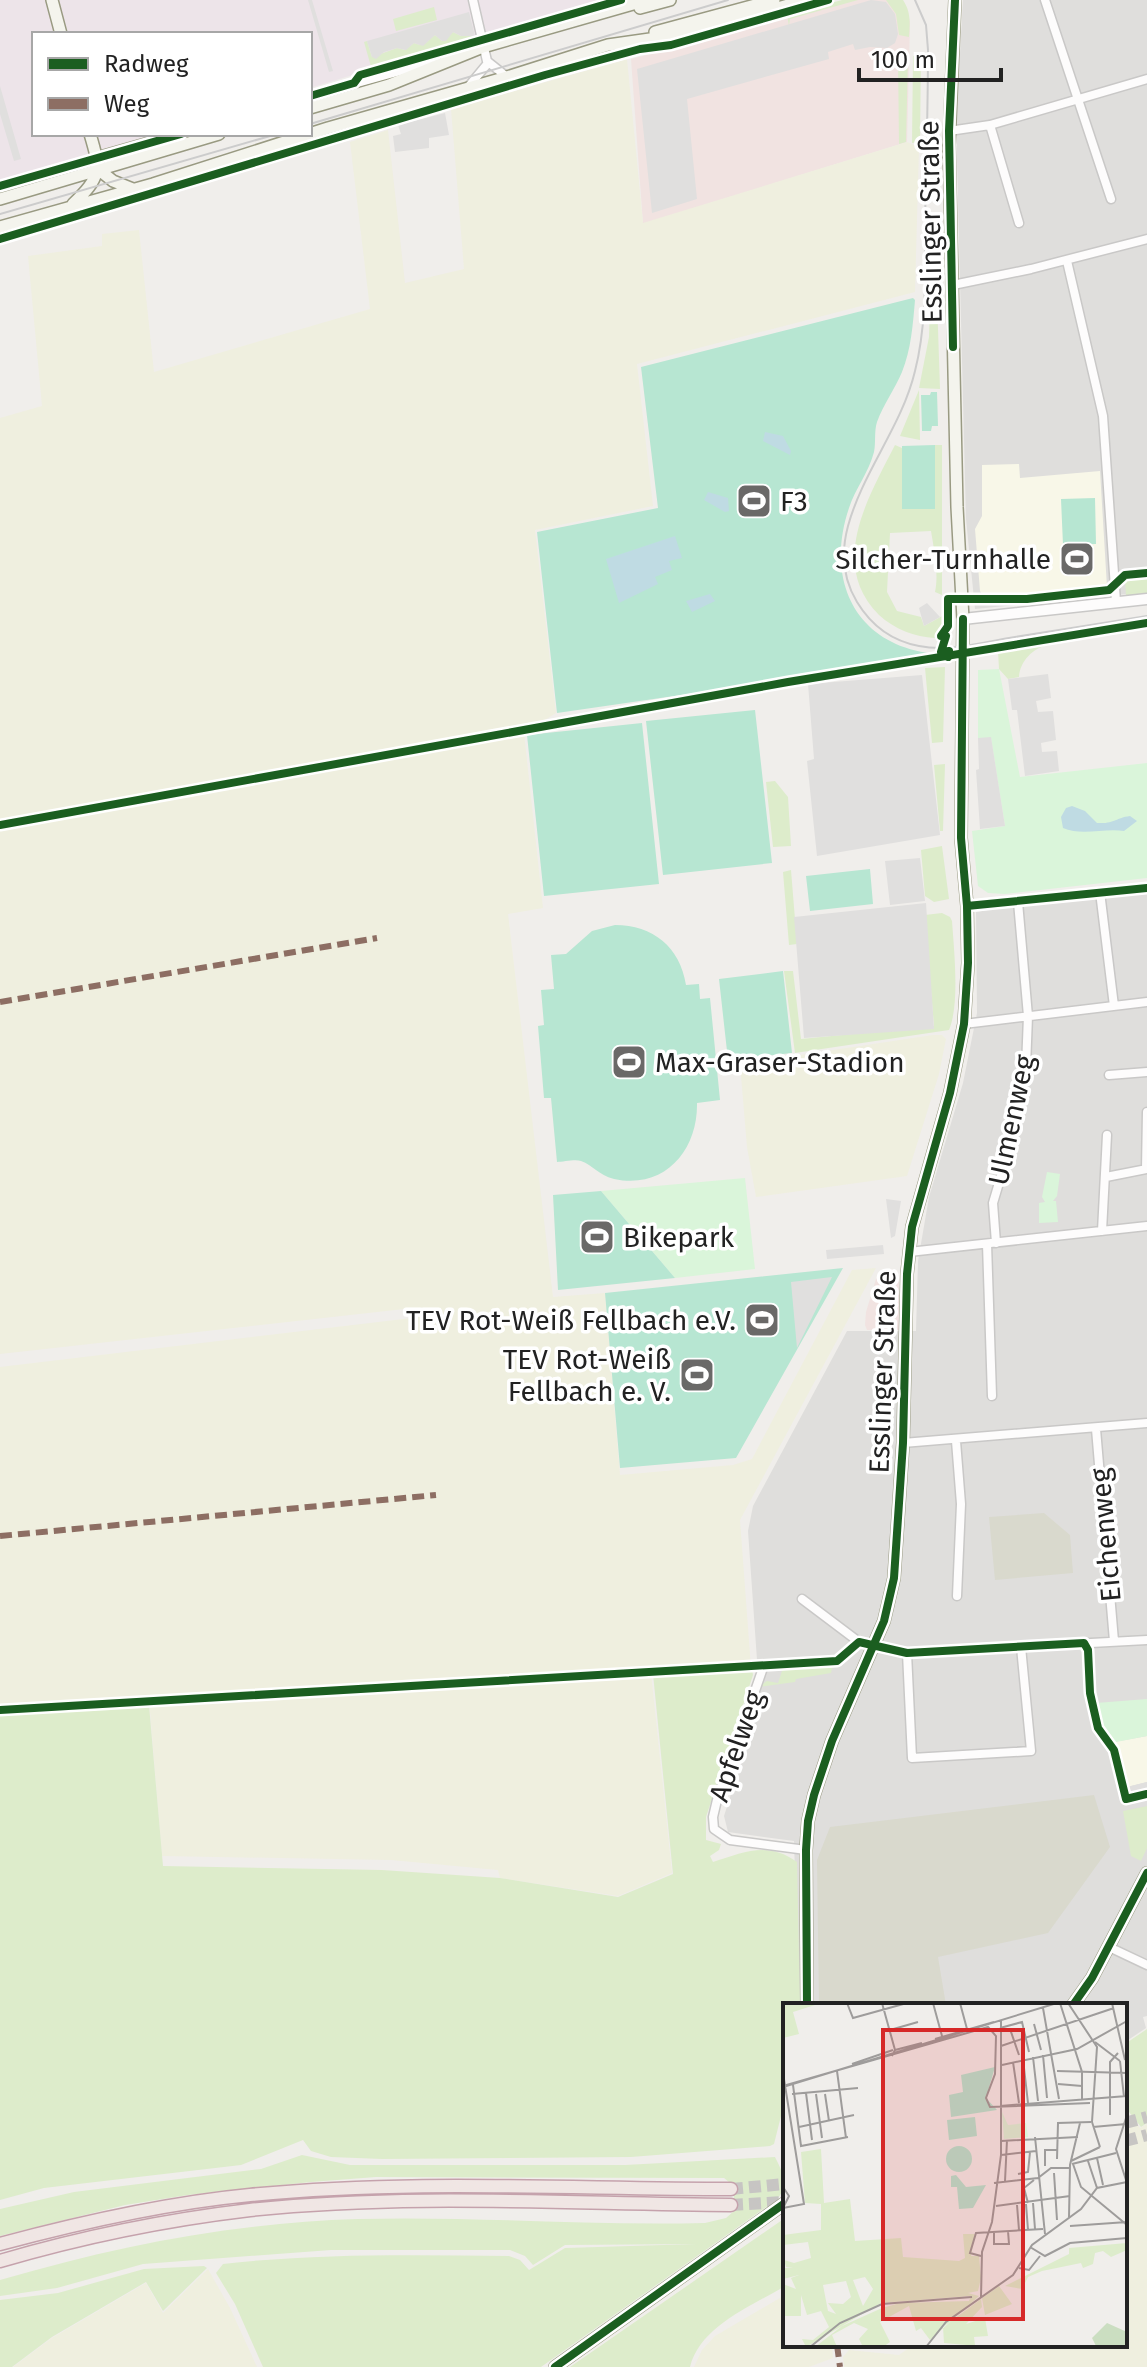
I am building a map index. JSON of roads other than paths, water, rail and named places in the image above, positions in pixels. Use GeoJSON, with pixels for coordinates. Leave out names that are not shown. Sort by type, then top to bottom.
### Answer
{"type":"FeatureCollection","features":[{"type":"Feature","properties":{"kind":"highway"},"geometry":{"type":"LineString","coordinates":[[0,2244],[143,2211],[248,2195],[311,2190],[376,2187],[731,2189]]}},
{"type":"Feature","properties":{"kind":"highway"},"geometry":{"type":"LineString","coordinates":[[0,2261],[136,2228],[211,2215],[291,2207],[459,2202],[731,2205]]}},
{"type":"Feature","properties":{"kind":"main road"},"geometry":{"type":"LineString","coordinates":[[52,0],[60,32]]}},
{"type":"Feature","properties":{"kind":"main road"},"geometry":{"type":"LineString","coordinates":[[313,107],[389,85],[458,55],[647,0]]}},
{"type":"Feature","properties":{"kind":"main road"},"geometry":{"type":"LineString","coordinates":[[601,14],[670,0]]}},
{"type":"Feature","properties":{"kind":"main road"},"geometry":{"type":"LineString","coordinates":[[312,134],[608,45],[774,0]]}},
{"type":"Feature","properties":{"kind":"main road"},"geometry":{"type":"LineString","coordinates":[[608,45],[685,34],[806,0]]}},
{"type":"Feature","properties":{"kind":"main road","name":"Esslinger Straße"},"geometry":{"type":"LineString","coordinates":[[807,2003],[806,1850],[814,1795],[827,1755],[884,1621],[894,1578],[903,1443],[909,1252],[918,1202],[950,1093],[964,1024],[968,963],[961,838],[963,619],[956,493],[949,131],[955,0]]}},
{"type":"Feature","properties":{"kind":"main road"},"geometry":{"type":"LineString","coordinates":[[91,136],[98,164],[113,181],[133,189]]}},
{"type":"Feature","properties":{"kind":"main road"},"geometry":{"type":"LineString","coordinates":[[0,199],[175,136]]}},
{"type":"Feature","properties":{"kind":"main road"},"geometry":{"type":"LineString","coordinates":[[98,164],[211,136]]}},
{"type":"Feature","properties":{"kind":"main road"},"geometry":{"type":"LineString","coordinates":[[0,227],[307,136]]}},
{"type":"Feature","properties":{"kind":"main road"},"geometry":{"type":"LineString","coordinates":[[70,207],[91,187],[98,164]]}},
{"type":"Feature","properties":{"kind":"main road"},"geometry":{"type":"LineString","coordinates":[[1074,2003],[1092,1978],[1147,1873]]}},
{"type":"Feature","properties":{"kind":"main road"},"geometry":{"type":"LineString","coordinates":[[555,2367],[783,2204]]}},
{"type":"Feature","properties":{"kind":"street"},"geometry":{"type":"LineString","coordinates":[[473,0],[483,47],[492,66],[507,77]]}},
{"type":"Feature","properties":{"kind":"street"},"geometry":{"type":"LineString","coordinates":[[1045,0],[1111,199]]}},
{"type":"Feature","properties":{"kind":"street"},"geometry":{"type":"LineString","coordinates":[[312,95],[458,55]]}},
{"type":"Feature","properties":{"kind":"street"},"geometry":{"type":"LineString","coordinates":[[468,87],[492,66]]}},
{"type":"Feature","properties":{"kind":"street"},"geometry":{"type":"LineString","coordinates":[[949,131],[990,125],[1147,79]]}},
{"type":"Feature","properties":{"kind":"street"},"geometry":{"type":"LineString","coordinates":[[990,125],[1019,223]]}},
{"type":"Feature","properties":{"kind":"street"},"geometry":{"type":"LineString","coordinates":[[0,186],[98,164]]}},
{"type":"Feature","properties":{"kind":"street"},"geometry":{"type":"LineString","coordinates":[[953,285],[970,284],[1147,239]]}},
{"type":"Feature","properties":{"kind":"street"},"geometry":{"type":"LineString","coordinates":[[1067,261],[1103,416],[1116,602]]}},
{"type":"Feature","properties":{"kind":"street"},"geometry":{"type":"LineString","coordinates":[[963,619],[1147,599]]}},
{"type":"Feature","properties":{"kind":"street"},"geometry":{"type":"LineString","coordinates":[[967,906],[1147,888]]}},
{"type":"Feature","properties":{"kind":"street"},"geometry":{"type":"LineString","coordinates":[[1100,892],[1114,1006]]}},
{"type":"Feature","properties":{"kind":"street","name":"Ulmenweg"},"geometry":{"type":"LineString","coordinates":[[992,1396],[993,1203],[1022,1096],[1026,1067],[1028,1016],[1018,902]]}},
{"type":"Feature","properties":{"kind":"street"},"geometry":{"type":"LineString","coordinates":[[964,1024],[1147,1002]]}},
{"type":"Feature","properties":{"kind":"street"},"geometry":{"type":"LineString","coordinates":[[1109,1075],[1147,1072]]}},
{"type":"Feature","properties":{"kind":"street"},"geometry":{"type":"LineString","coordinates":[[1106,1177],[1147,1169],[1147,1112]]}},
{"type":"Feature","properties":{"kind":"street"},"geometry":{"type":"LineString","coordinates":[[1102,1231],[1107,1135]]}},
{"type":"Feature","properties":{"kind":"street"},"geometry":{"type":"LineString","coordinates":[[909,1252],[1147,1226]]}},
{"type":"Feature","properties":{"kind":"street"},"geometry":{"type":"LineString","coordinates":[[903,1443],[1147,1423]]}},
{"type":"Feature","properties":{"kind":"street","name":"Eichenweg"},"geometry":{"type":"LineString","coordinates":[[1096,1429],[1114,1641]]}},
{"type":"Feature","properties":{"kind":"street"},"geometry":{"type":"LineString","coordinates":[[956,1441],[961,1504],[957,1596]]}},
{"type":"Feature","properties":{"kind":"street"},"geometry":{"type":"LineString","coordinates":[[802,1599],[859,1642],[907,1653],[1147,1640]]}},
{"type":"Feature","properties":{"kind":"street","name":"Apfelweg"},"geometry":{"type":"LineString","coordinates":[[806,1850],[730,1840],[714,1829],[713,1817],[764,1665],[837,1661],[859,1642]]}},
{"type":"Feature","properties":{"kind":"street"},"geometry":{"type":"LineString","coordinates":[[907,1653],[912,1758],[1031,1751],[1021,1647]]}},
{"type":"Feature","properties":{"kind":"street"},"geometry":{"type":"LineString","coordinates":[[1109,1947],[1147,1965]]}},
{"type":"Feature","properties":{"kind":"water"},"geometry":{"type":"Polygon","coordinates":[[[765,432],[783,436],[790,455],[763,441],[765,432]]]}},
{"type":"Feature","properties":{"kind":"water"},"geometry":{"type":"Polygon","coordinates":[[[708,492],[728,498],[729,511],[725,512],[704,500],[708,492]]]}},
{"type":"Feature","properties":{"kind":"water"},"geometry":{"type":"Polygon","coordinates":[[[675,536],[682,558],[669,561],[672,570],[655,577],[658,584],[619,603],[606,559],[675,536]]]}},
{"type":"Feature","properties":{"kind":"water"},"geometry":{"type":"Polygon","coordinates":[[[710,594],[715,601],[692,612],[686,601],[710,594]]]}},
{"type":"Feature","properties":{"kind":"water"},"geometry":{"type":"Polygon","coordinates":[[[1072,806],[1085,811],[1097,823],[1130,816],[1137,821],[1124,831],[1070,830],[1063,828],[1061,817],[1066,808],[1072,806]]]}},
{"type":"Feature","properties":{"kind":"tunnel"},"geometry":{"type":"LineString","coordinates":[[1127,2122],[1147,2117]]}},
{"type":"Feature","properties":{"kind":"tunnel"},"geometry":{"type":"LineString","coordinates":[[1127,2140],[1147,2135]]}},
{"type":"Feature","properties":{"kind":"tunnel"},"geometry":{"type":"LineString","coordinates":[[731,2189],[783,2184]]}},
{"type":"Feature","properties":{"kind":"tunnel"},"geometry":{"type":"LineString","coordinates":[[731,2205],[783,2202]]}},
{"type":"Feature","properties":{"kind":"tram line"},"geometry":{"type":"LineString","coordinates":[[312,123],[728,0]]}},
{"type":"Feature","properties":{"kind":"tram line"},"geometry":{"type":"LineString","coordinates":[[915,0],[926,25],[928,50],[922,335],[909,391],[863,486],[848,526],[844,555],[852,593],[883,631],[909,644],[930,648],[964,646],[1147,616]]}},
{"type":"Feature","properties":{"kind":"tram line"},"geometry":{"type":"LineString","coordinates":[[0,214],[270,136]]}},
{"type":"Feature","properties":{"kind":"place","name":"F3"},"geometry":{"type":"Point","coordinates":[754,501]}},
{"type":"Feature","properties":{"kind":"place","name":"Silcher-Turnhalle"},"geometry":{"type":"Point","coordinates":[1077,559]}},
{"type":"Feature","properties":{"kind":"place","name":"Max-Graser-Stadion"},"geometry":{"type":"Point","coordinates":[629,1062]}},
{"type":"Feature","properties":{"kind":"place","name":"Bikepark"},"geometry":{"type":"Point","coordinates":[597,1237]}},
{"type":"Feature","properties":{"kind":"place","name":"TEV Rot-Weiß Fellbach e.V."},"geometry":{"type":"Point","coordinates":[762,1320]}},
{"type":"Feature","properties":{"kind":"place","name":"TEV Rot-Weiß Fellbach e. V."},"geometry":{"type":"Point","coordinates":[697,1375]}}]}
